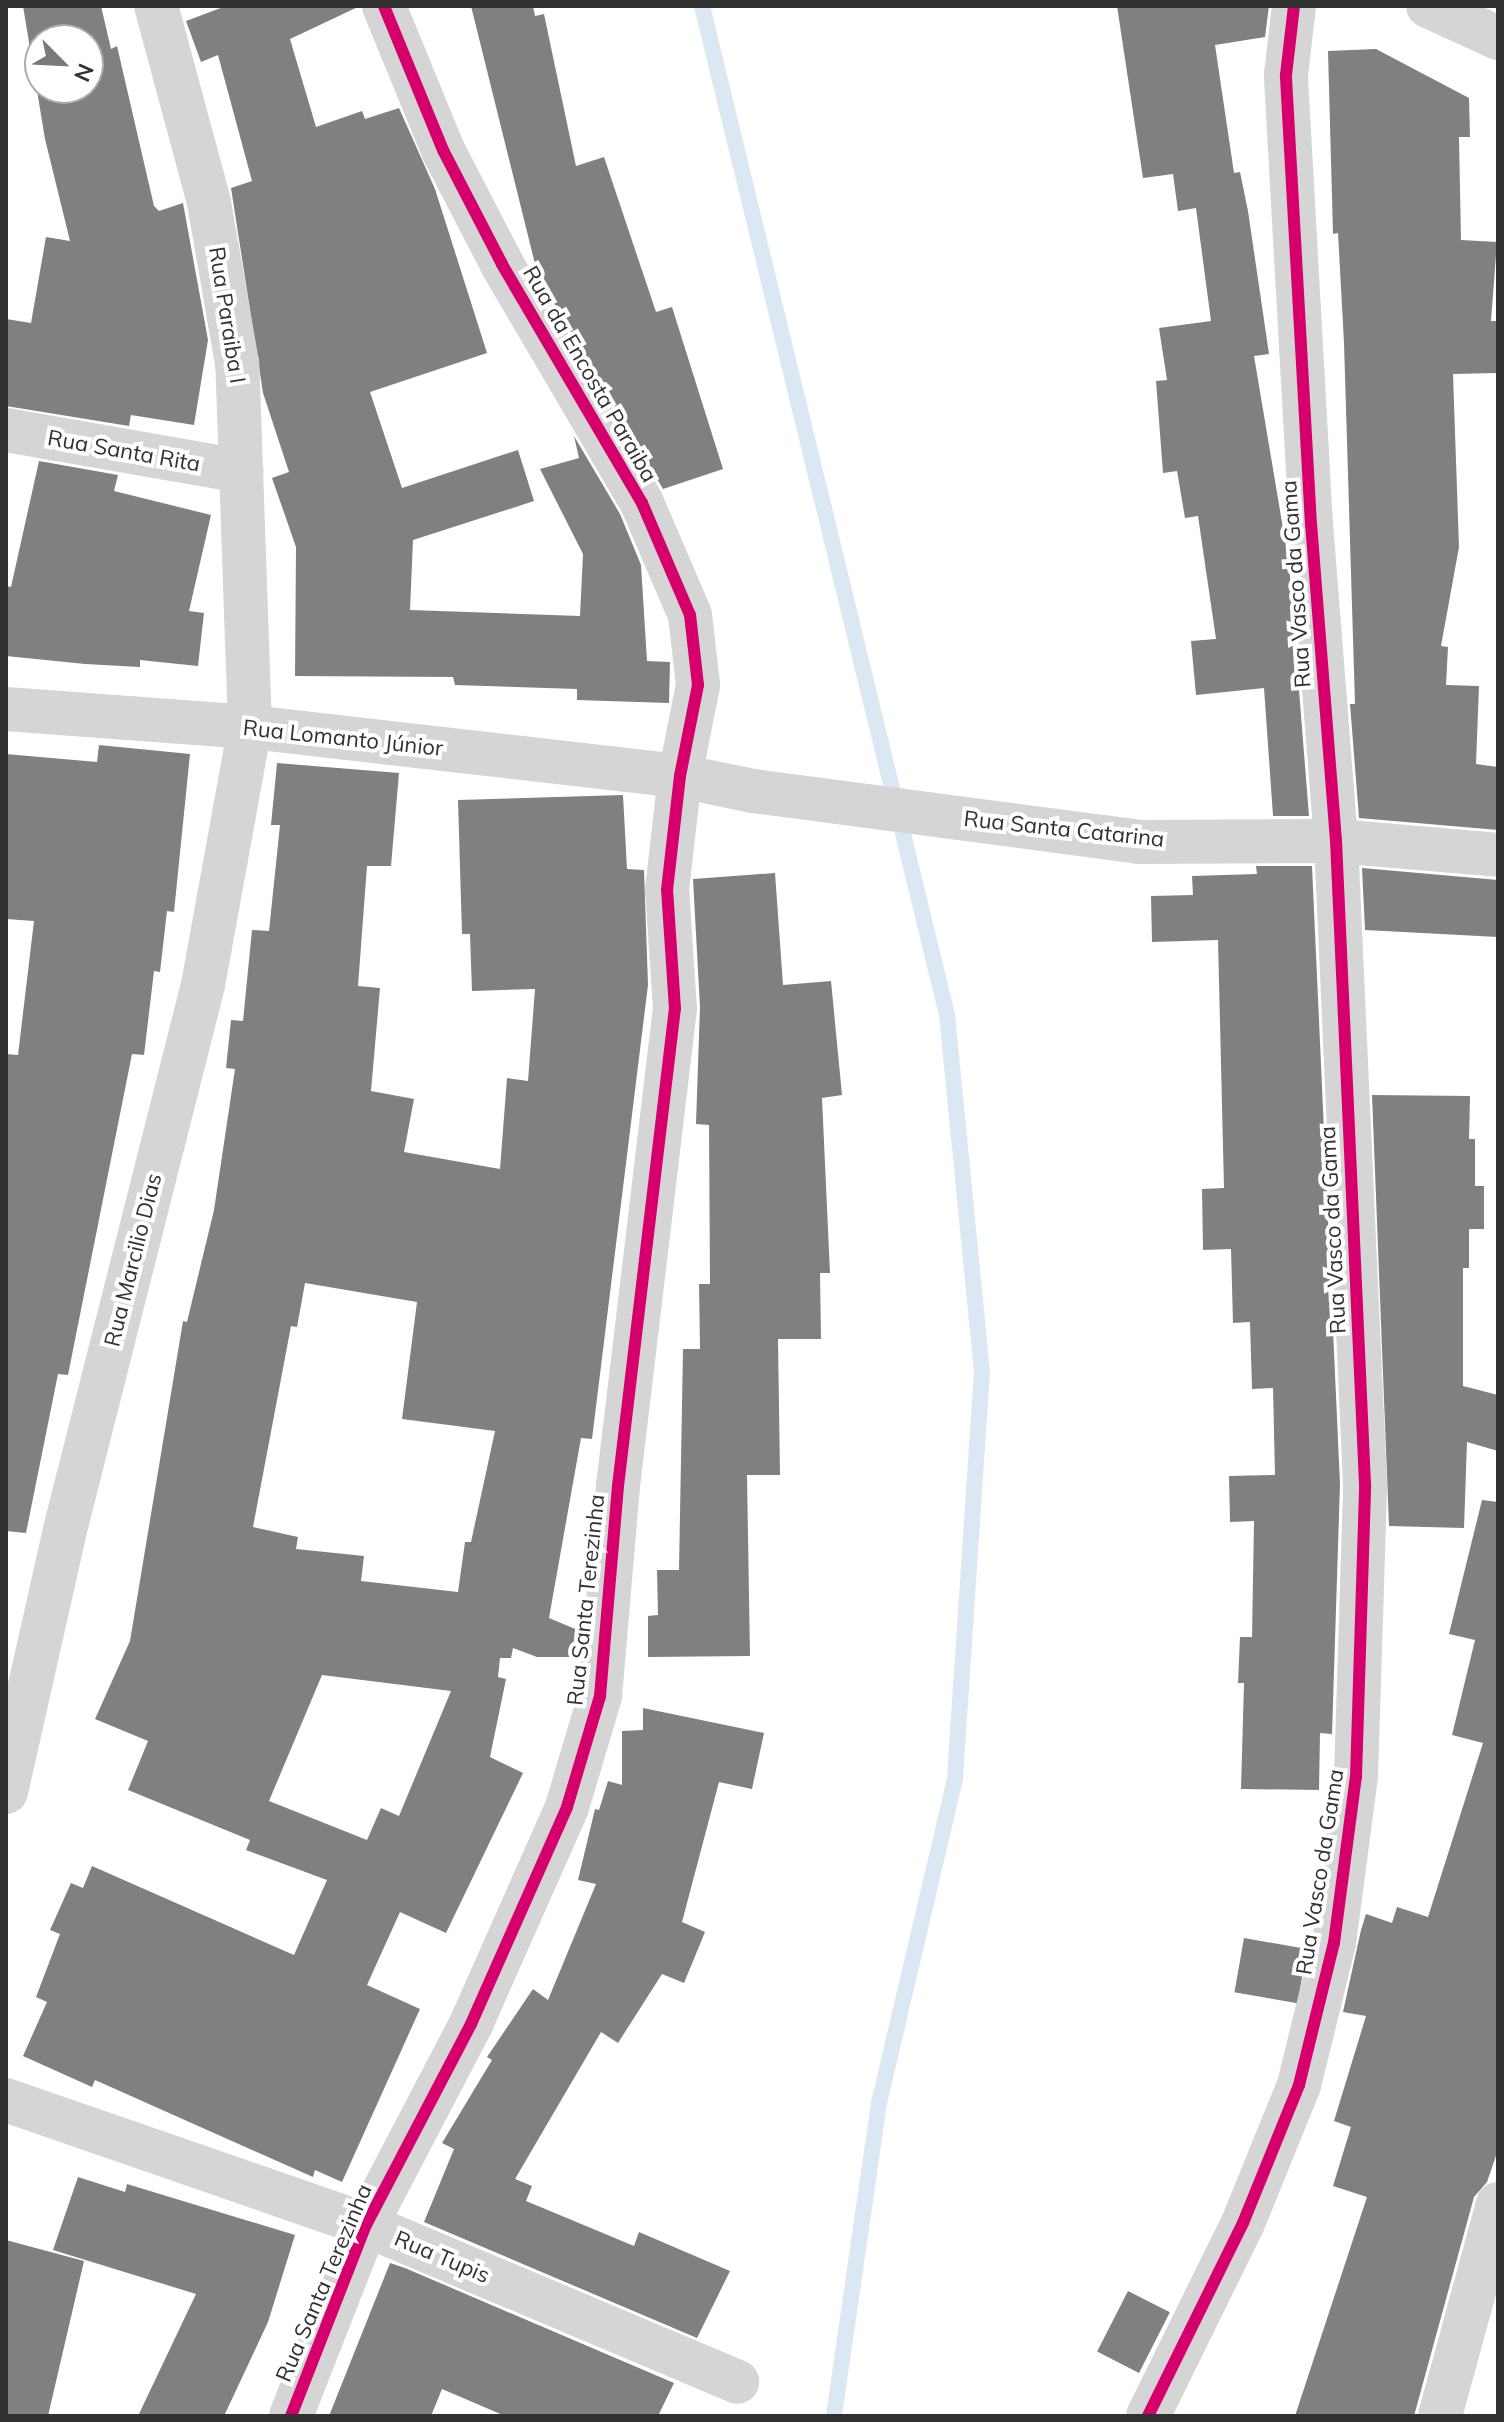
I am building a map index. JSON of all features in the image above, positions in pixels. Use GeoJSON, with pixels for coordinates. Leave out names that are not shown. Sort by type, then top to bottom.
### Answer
{"type":"FeatureCollection","features":[{"type":"Feature","properties":{"kind":"street","name":"Rua Paraiba I"},"geometry":{"type":"LineString","coordinates":[[156,6],[209,202],[237,363],[250,727]]}},
{"type":"Feature","properties":{"kind":"street","name":"Rua da Encosta Paraiba"},"geometry":{"type":"LineString","coordinates":[[384,6],[450,164],[502,264],[642,503],[677,579],[690,615],[698,685],[680,776]]}},
{"type":"Feature","properties":{"kind":"street","name":"Rua Vasco da Gama"},"geometry":{"type":"LineString","coordinates":[[1148,2416],[1243,2223],[1299,2085],[1334,1943],[1356,1777],[1365,1484],[1336,841],[1311,525],[1286,75],[1294,6]]}},
{"type":"Feature","properties":{"kind":"street"},"geometry":{"type":"LineString","coordinates":[[1428,6],[1498,38]]}},
{"type":"Feature","properties":{"kind":"street","name":"Rua Santa Rita"},"geometry":{"type":"LineString","coordinates":[[6,430],[241,471]]}},
{"type":"Feature","properties":{"kind":"street","name":"Rua Lomanto Júnior"},"geometry":{"type":"LineString","coordinates":[[6,709],[250,727],[680,776]]}},
{"type":"Feature","properties":{"kind":"street","name":"Rua Marcilio Dias"},"geometry":{"type":"LineString","coordinates":[[6,1792],[67,1522],[203,985],[250,727]]}},
{"type":"Feature","properties":{"kind":"street","name":"Rua Santa Catarina"},"geometry":{"type":"LineString","coordinates":[[680,776],[753,791],[1138,842],[1336,841],[1498,855]]}},
{"type":"Feature","properties":{"kind":"street","name":"Rua Santa Terezinha"},"geometry":{"type":"LineString","coordinates":[[291,2416],[366,2225],[471,2024],[567,1807],[600,1696],[618,1486],[675,1009],[667,890],[680,776]]}},
{"type":"Feature","properties":{"kind":"street","name":"Rua Tupis"},"geometry":{"type":"LineString","coordinates":[[6,2100],[366,2225],[737,2382]]}},
{"type":"Feature","properties":{"kind":"street"},"geometry":{"type":"LineString","coordinates":[[1440,2416],[1498,2204]]}},
{"type":"Feature","properties":{"kind":"building"},"geometry":{"type":"Polygon","coordinates":[[[23,6],[101,6],[111,49],[117,46],[154,206],[159,211],[183,203],[208,340],[194,425],[131,415],[129,426],[6,406],[6,319],[31,323],[46,237],[70,241],[39,104],[104,104],[104,24],[26,24],[23,6]]]}},
{"type":"Feature","properties":{"kind":"building"},"geometry":{"type":"Polygon","coordinates":[[[226,6],[360,6],[290,39],[316,127],[362,111],[365,119],[399,108],[435,189],[487,353],[370,392],[402,488],[518,450],[534,501],[413,540],[410,610],[580,616],[583,554],[540,469],[579,458],[574,436],[620,514],[641,565],[647,661],[670,662],[669,703],[577,700],[577,689],[455,685],[453,677],[295,676],[296,547],[272,478],[289,472],[263,393],[231,188],[252,181],[218,55],[201,62],[186,21],[226,6]]]}},
{"type":"Feature","properties":{"kind":"building"},"geometry":{"type":"Polygon","coordinates":[[[471,6],[533,6],[535,16],[544,14],[576,166],[604,157],[656,312],[672,307],[723,469],[663,489],[538,276],[471,6]]]}},
{"type":"Feature","properties":{"kind":"building"},"geometry":{"type":"Polygon","coordinates":[[[1117,6],[1269,6],[1265,37],[1215,45],[1234,173],[1240,172],[1248,211],[1269,354],[1254,356],[1289,564],[1309,816],[1273,816],[1264,688],[1196,695],[1191,641],[1216,639],[1198,516],[1185,518],[1177,471],[1163,473],[1156,381],[1167,380],[1159,328],[1211,321],[1196,208],[1178,211],[1173,174],[1143,178],[1117,6]]]}},
{"type":"Feature","properties":{"kind":"building"},"geometry":{"type":"Polygon","coordinates":[[[1376,49],[1469,98],[1470,137],[1459,137],[1461,240],[1497,242],[1491,321],[1498,321],[1498,373],[1453,374],[1459,547],[1441,646],[1448,647],[1446,685],[1479,686],[1476,764],[1498,767],[1498,830],[1359,818],[1350,704],[1355,704],[1344,343],[1338,233],[1333,234],[1328,51],[1376,49]]]}},
{"type":"Feature","properties":{"kind":"building"},"geometry":{"type":"Polygon","coordinates":[[[39,461],[118,475],[114,491],[211,515],[189,611],[204,613],[198,666],[140,660],[140,667],[6,656],[6,586],[11,587],[39,461]]]}},
{"type":"Feature","properties":{"kind":"building"},"geometry":{"type":"Polygon","coordinates":[[[99,745],[190,754],[174,912],[167,911],[160,972],[154,971],[144,1055],[132,1054],[68,1375],[58,1374],[26,1533],[6,1531],[6,1054],[18,1055],[34,921],[6,919],[6,754],[97,762],[99,745]]]}},
{"type":"Feature","properties":{"kind":"building"},"geometry":{"type":"Polygon","coordinates":[[[277,763],[399,773],[391,866],[367,866],[358,986],[380,988],[371,1091],[414,1099],[404,1152],[500,1169],[507,1078],[528,1081],[535,989],[472,991],[470,934],[462,934],[458,800],[623,795],[627,869],[644,870],[648,985],[592,1439],[581,1438],[549,1618],[580,1631],[578,1657],[537,1657],[513,1648],[511,1658],[500,1658],[498,1677],[506,1679],[490,1757],[523,1773],[446,1933],[400,1912],[367,1985],[420,2009],[342,2182],[315,2170],[313,2177],[95,2080],[92,2087],[23,2056],[47,2002],[36,1997],[60,1934],[50,1930],[71,1883],[83,1888],[92,1866],[294,1955],[327,1880],[246,1850],[250,1840],[128,1790],[148,1741],[95,1719],[130,1641],[183,1321],[187,1322],[214,1210],[235,1069],[226,1068],[231,1020],[243,1021],[252,930],[269,931],[280,825],[271,825],[277,763]],[[305,1283],[297,1327],[291,1326],[253,1527],[298,1537],[296,1549],[364,1556],[361,1581],[458,1592],[465,1542],[471,1542],[495,1431],[402,1419],[417,1302],[305,1283]],[[322,1675],[269,1801],[367,1840],[381,1808],[399,1816],[451,1691],[322,1675]]]}},
{"type":"Feature","properties":{"kind":"building"},"geometry":{"type":"Polygon","coordinates":[[[1256,866],[1312,866],[1340,1484],[1332,1734],[1320,1733],[1319,1790],[1241,1789],[1244,1683],[1238,1683],[1240,1637],[1252,1637],[1254,1521],[1230,1522],[1229,1476],[1275,1475],[1273,1388],[1252,1389],[1250,1322],[1233,1323],[1231,1249],[1203,1250],[1202,1189],[1224,1188],[1218,940],[1152,942],[1151,896],[1193,895],[1192,876],[1257,874],[1256,866]]]}},
{"type":"Feature","properties":{"kind":"building"},"geometry":{"type":"Polygon","coordinates":[[[1362,868],[1498,880],[1498,937],[1365,930],[1362,868]]]}},
{"type":"Feature","properties":{"kind":"building"},"geometry":{"type":"Polygon","coordinates":[[[775,873],[783,985],[831,981],[842,1095],[822,1098],[830,1273],[820,1273],[821,1339],[778,1339],[780,1475],[747,1475],[750,1656],[648,1657],[648,1616],[658,1615],[657,1570],[679,1570],[683,1349],[700,1349],[699,1284],[710,1284],[709,1125],[696,1124],[700,1007],[693,879],[775,873]]]}},
{"type":"Feature","properties":{"kind":"building"},"geometry":{"type":"Polygon","coordinates":[[[1372,1095],[1470,1096],[1469,1139],[1475,1139],[1475,1186],[1484,1186],[1484,1229],[1469,1229],[1469,1268],[1463,1268],[1463,1386],[1498,1395],[1498,1451],[1467,1442],[1464,1528],[1389,1526],[1372,1095]]]}},
{"type":"Feature","properties":{"kind":"building"},"geometry":{"type":"Polygon","coordinates":[[[1482,1500],[1498,1502],[1498,2150],[1487,2182],[1474,2197],[1414,2416],[1295,2416],[1367,2197],[1333,2186],[1351,2127],[1334,2121],[1366,2016],[1343,2012],[1361,1930],[1366,1914],[1392,1923],[1397,1907],[1428,1917],[1483,1743],[1452,1735],[1475,1640],[1449,1634],[1482,1500]]]}},
{"type":"Feature","properties":{"kind":"building"},"geometry":{"type":"Polygon","coordinates":[[[643,1708],[764,1733],[752,1789],[719,1782],[682,1922],[705,1932],[684,1983],[662,1974],[618,2043],[601,2032],[515,2179],[532,2186],[526,2201],[634,2246],[639,2232],[730,2271],[697,2338],[424,2222],[454,2149],[442,2143],[492,2060],[487,2057],[533,1989],[548,2000],[596,1884],[578,1880],[595,1809],[599,1810],[608,1781],[622,1785],[622,1731],[643,1730],[643,1708]]]}},
{"type":"Feature","properties":{"kind":"building"},"geometry":{"type":"Polygon","coordinates":[[[1244,1938],[1307,1949],[1297,2003],[1234,1992],[1244,1938]]]}},
{"type":"Feature","properties":{"kind":"building"},"geometry":{"type":"Polygon","coordinates":[[[78,2177],[125,2192],[127,2184],[295,2235],[268,2322],[224,2416],[138,2416],[196,2294],[53,2250],[78,2177]]]}},
{"type":"Feature","properties":{"kind":"building"},"geometry":{"type":"Polygon","coordinates":[[[6,2240],[84,2261],[48,2416],[6,2416],[6,2240]]]}},
{"type":"Feature","properties":{"kind":"building"},"geometry":{"type":"Polygon","coordinates":[[[390,2263],[674,2383],[658,2416],[505,2416],[442,2389],[431,2416],[329,2416],[390,2263]]]}},
{"type":"Feature","properties":{"kind":"building"},"geometry":{"type":"Polygon","coordinates":[[[1128,2291],[1170,2312],[1139,2373],[1097,2352],[1128,2291]]]}},
{"type":"Feature","properties":{"kind":"waterway"},"geometry":{"type":"LineString","coordinates":[[702,6],[947,1015],[982,1371],[955,1779],[879,2103],[834,2416]]}},
{"type":"Feature","properties":{"kind":"cycle path"},"geometry":{"type":"LineString","coordinates":[[291,2416],[366,2225],[471,2024],[567,1807],[600,1696],[618,1486],[675,1009],[667,890],[680,776],[698,685],[690,615],[642,503],[502,264],[443,150],[384,6]]}},
{"type":"Feature","properties":{"kind":"cycle path"},"geometry":{"type":"LineString","coordinates":[[1148,2416],[1243,2223],[1299,2085],[1334,1943],[1356,1777],[1365,1484],[1336,841],[1311,525],[1286,75],[1294,6]]}}]}
